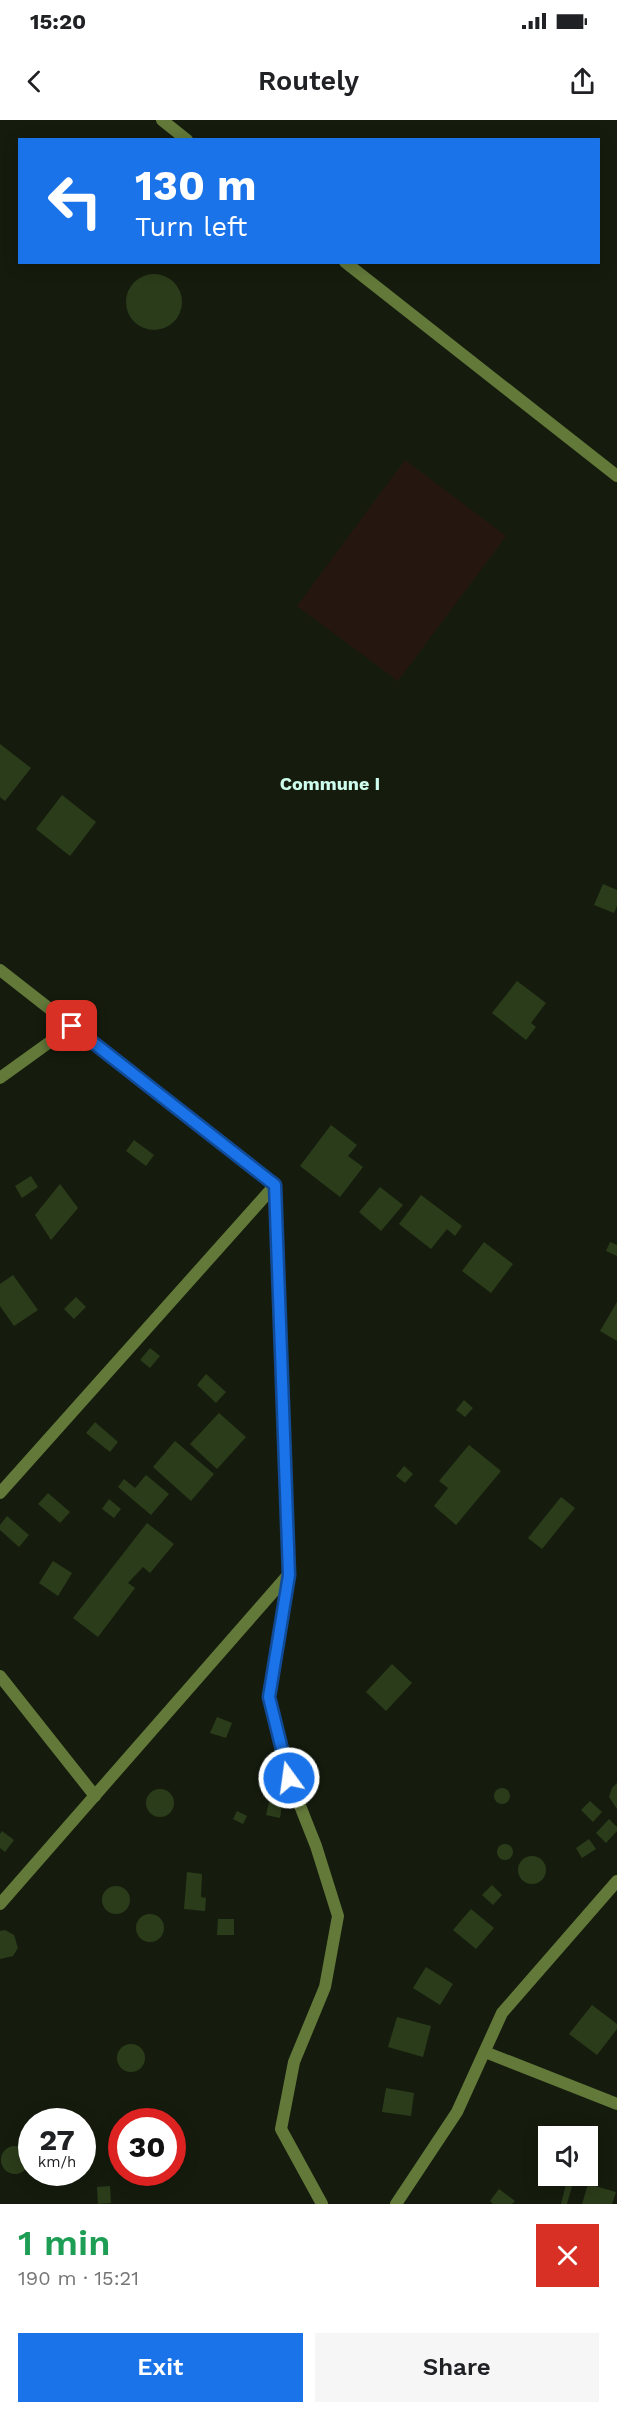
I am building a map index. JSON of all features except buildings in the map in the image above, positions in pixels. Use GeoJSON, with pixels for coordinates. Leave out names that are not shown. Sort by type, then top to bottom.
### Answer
{"type":"FeatureCollection","features":[{"type":"Feature","properties":{"kind":"street"},"geometry":{"type":"LineString","coordinates":[[162,120],[184,138]]}},
{"type":"Feature","properties":{"kind":"street"},"geometry":{"type":"LineString","coordinates":[[348,264],[617,476]]}},
{"type":"Feature","properties":{"kind":"street"},"geometry":{"type":"LineString","coordinates":[[0,970],[275,1185],[289,1575],[269,1697],[289,1778],[316,1846],[338,1916],[324,1987],[294,2062],[281,2129],[322,2204]]}},
{"type":"Feature","properties":{"kind":"street"},"geometry":{"type":"LineString","coordinates":[[0,1078],[72,1026]]}},
{"type":"Feature","properties":{"kind":"street"},"geometry":{"type":"LineString","coordinates":[[0,1493],[275,1185]]}},
{"type":"Feature","properties":{"kind":"street"},"geometry":{"type":"LineString","coordinates":[[0,1904],[289,1575]]}},
{"type":"Feature","properties":{"kind":"street"},"geometry":{"type":"LineString","coordinates":[[0,1676],[94,1796]]}},
{"type":"Feature","properties":{"kind":"street"},"geometry":{"type":"LineString","coordinates":[[396,2204],[458,2112],[502,2013],[617,1881]]}},
{"type":"Feature","properties":{"kind":"street"},"geometry":{"type":"LineString","coordinates":[[485,2052],[617,2104]]}},
{"type":"Feature","properties":{"kind":"shaded area"},"geometry":{"type":"Polygon","coordinates":[[[405,460],[506,536],[398,681],[297,606],[405,460]]]}},
{"type":"Feature","properties":{"kind":"district","name":"Commune I"},"geometry":{"type":"Point","coordinates":[330,783]}},
{"type":"Feature","properties":{"kind":"route"},"geometry":{"type":"LineString","coordinates":[[72,1026],[275,1185],[289,1575],[269,1697],[289,1778]]}}]}
